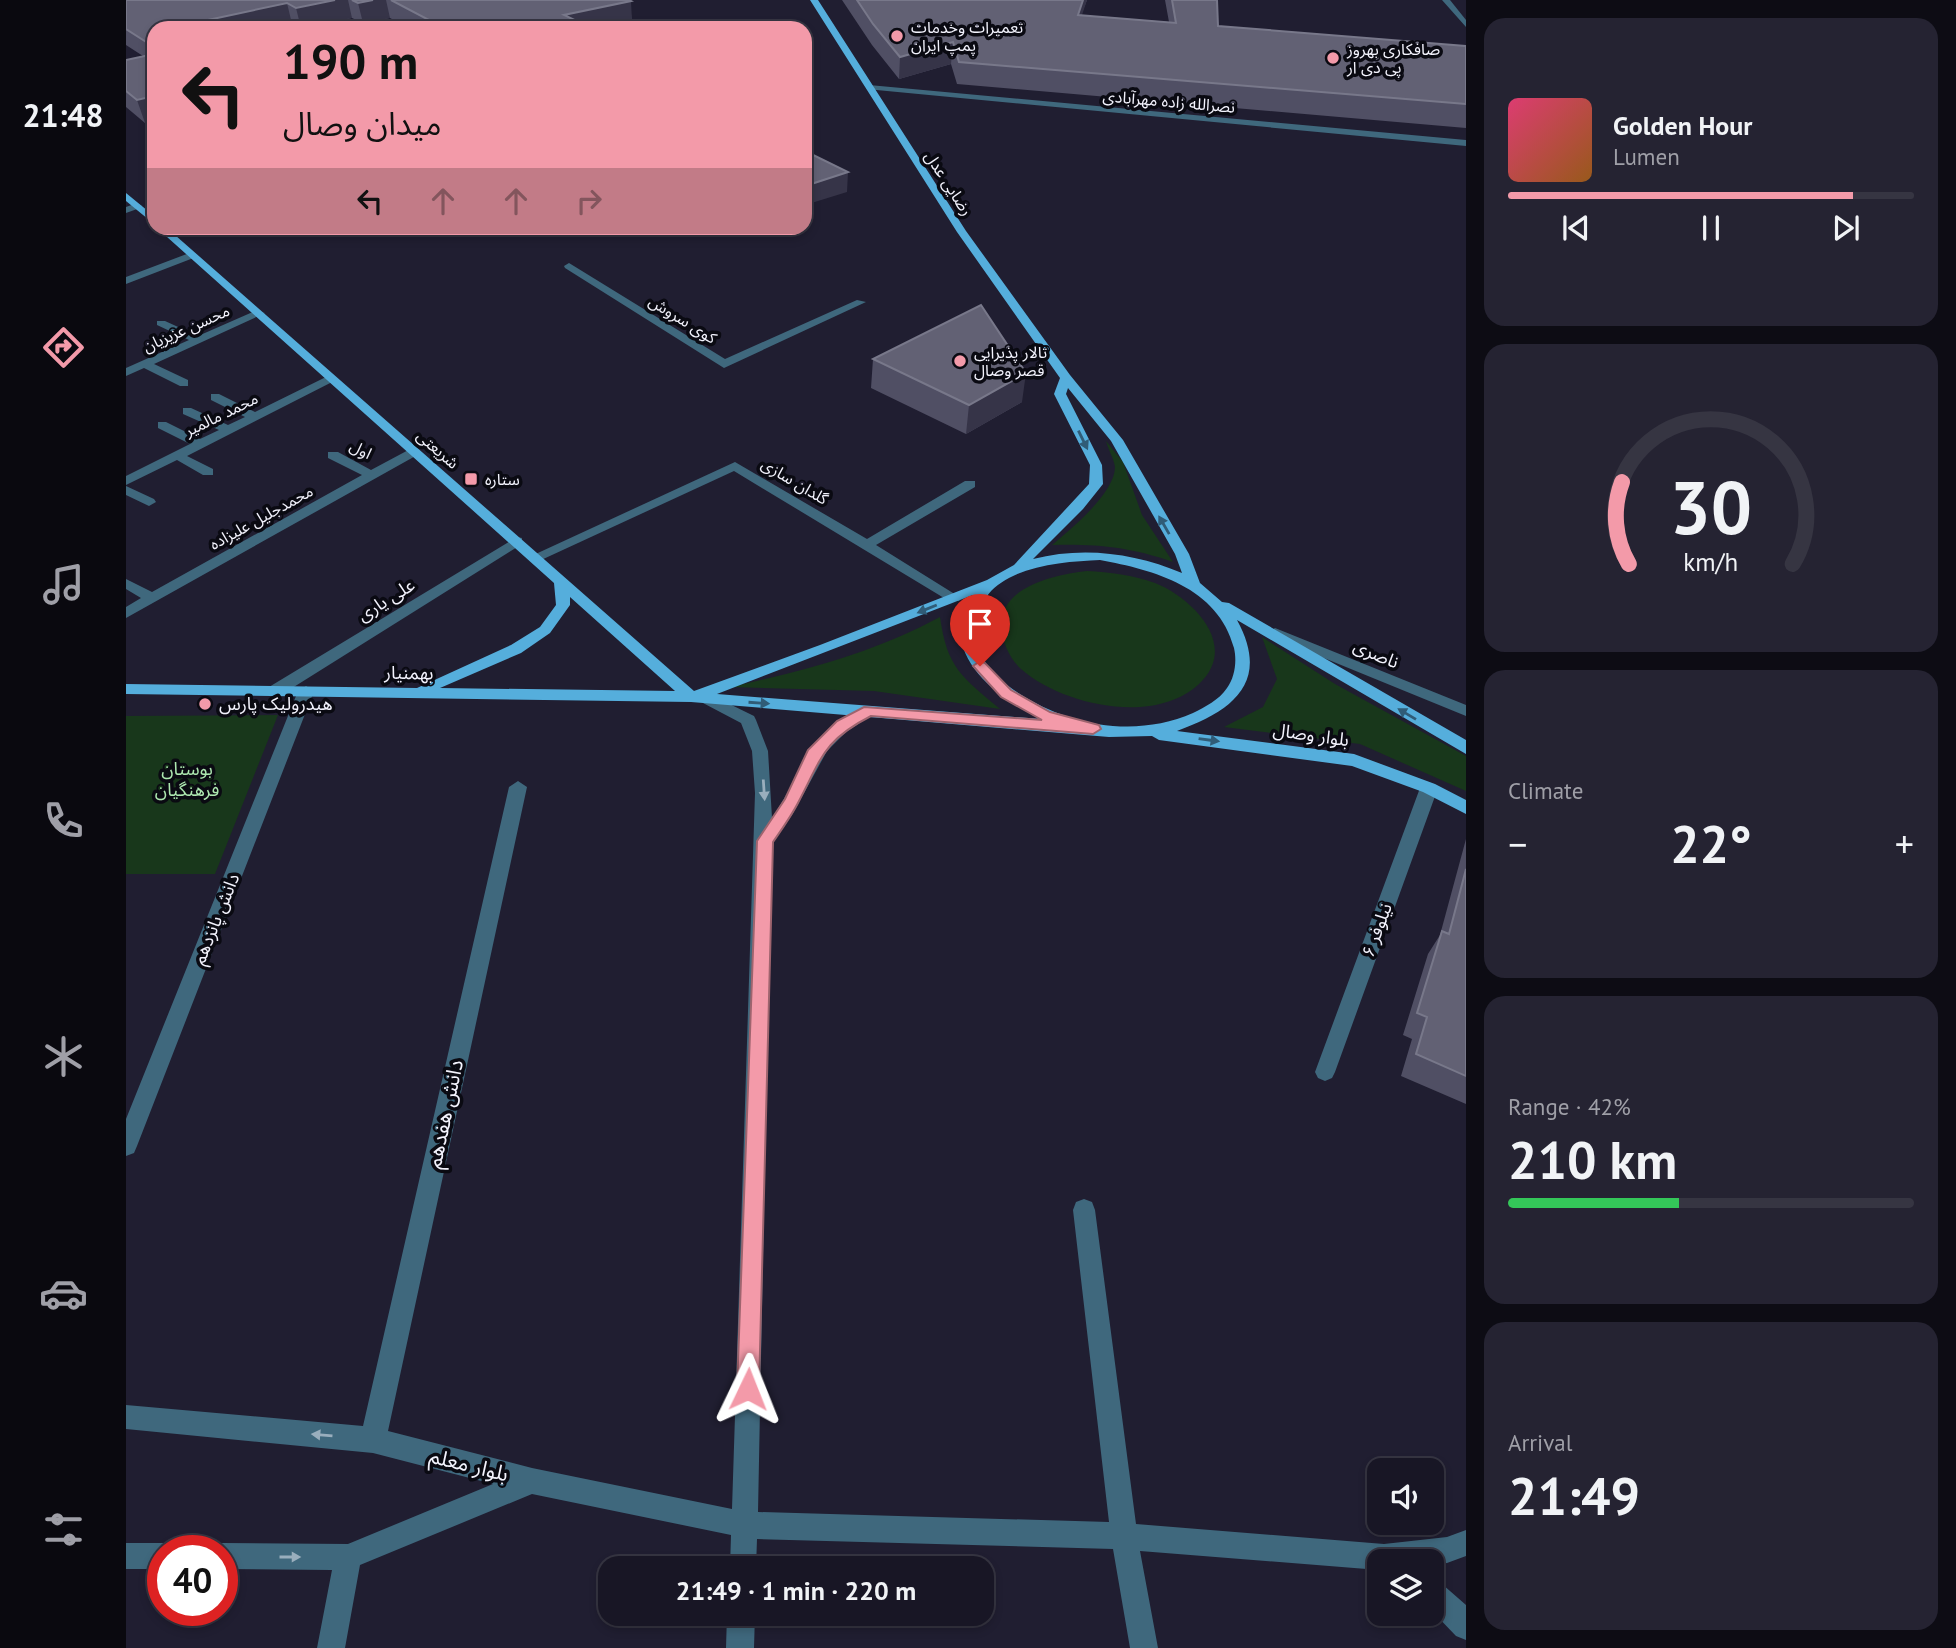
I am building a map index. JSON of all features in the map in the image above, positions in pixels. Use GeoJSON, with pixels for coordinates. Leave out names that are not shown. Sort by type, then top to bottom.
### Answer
{"type":"FeatureCollection","features":[{"type":"Feature","properties":{"kind":"main road","name":"رضایی عدل"},"geometry":{"type":"LineString","coordinates":[[814,0],[962,232],[1066,378],[1116,440],[1182,554],[1194,586]]}},
{"type":"Feature","properties":{"kind":"main road"},"geometry":{"type":"LineString","coordinates":[[126,196],[147,214]]}},
{"type":"Feature","properties":{"kind":"main road","name":"شریعتی"},"geometry":{"type":"LineString","coordinates":[[170,235],[561,582],[700,698]]}},
{"type":"Feature","properties":{"kind":"main road"},"geometry":{"type":"LineString","coordinates":[[1020,566],[1037,544],[1077,510],[1097,484],[1096,465],[1060,394],[1066,378]]}},
{"type":"Feature","properties":{"kind":"main road"},"geometry":{"type":"LineString","coordinates":[[700,698],[990,584],[1020,566],[1058,557],[1100,556],[1143,563],[1183,579],[1466,748]]}},
{"type":"Feature","properties":{"kind":"main road"},"geometry":{"type":"LineString","coordinates":[[415,692],[516,649],[545,629],[563,605],[561,582]]}},
{"type":"Feature","properties":{"kind":"main road"},"geometry":{"type":"LineString","coordinates":[[990,584],[972,608],[968,636],[980,666],[1006,694],[1035,710],[1093,729],[1141,731],[1184,724],[1218,707],[1238,683],[1245,655],[1237,627],[1216,601]]}},
{"type":"Feature","properties":{"kind":"main road","name":"بهمنیار"},"geometry":{"type":"LineString","coordinates":[[126,689],[700,698],[1093,729]]}},
{"type":"Feature","properties":{"kind":"main road","name":"بلوار وصال"},"geometry":{"type":"LineString","coordinates":[[1141,731],[1354,760],[1429,788],[1466,808]]}},
{"type":"Feature","properties":{"kind":"street"},"geometry":{"type":"LineString","coordinates":[[1446,0],[1466,25]]}},
{"type":"Feature","properties":{"kind":"street","name":"نصرالله زاده مهرآبادی"},"geometry":{"type":"LineString","coordinates":[[869,88],[1466,143]]}},
{"type":"Feature","properties":{"kind":"street"},"geometry":{"type":"LineString","coordinates":[[126,210],[138,206]]}},
{"type":"Feature","properties":{"kind":"street"},"geometry":{"type":"LineString","coordinates":[[126,281],[192,255]]}},
{"type":"Feature","properties":{"kind":"street","name":"کوی سروش"},"geometry":{"type":"LineString","coordinates":[[569,266],[724,364],[861,302]]}},
{"type":"Feature","properties":{"kind":"street","name":"محسن عزیزیان"},"geometry":{"type":"LineString","coordinates":[[126,372],[259,313]]}},
{"type":"Feature","properties":{"kind":"street"},"geometry":{"type":"LineString","coordinates":[[161,323],[198,340]]}},
{"type":"Feature","properties":{"kind":"street"},"geometry":{"type":"LineString","coordinates":[[144,364],[184,383]]}},
{"type":"Feature","properties":{"kind":"street","name":"محمد مالمیر"},"geometry":{"type":"LineString","coordinates":[[132,477],[332,379]]}},
{"type":"Feature","properties":{"kind":"street"},"geometry":{"type":"LineString","coordinates":[[215,397],[255,417]]}},
{"type":"Feature","properties":{"kind":"street"},"geometry":{"type":"LineString","coordinates":[[187,411],[228,430]]}},
{"type":"Feature","properties":{"kind":"street"},"geometry":{"type":"LineString","coordinates":[[162,425],[200,444]]}},
{"type":"Feature","properties":{"kind":"street","name":"محمدجلیل علیزاده"},"geometry":{"type":"LineString","coordinates":[[126,613],[414,451]]}},
{"type":"Feature","properties":{"kind":"street"},"geometry":{"type":"LineString","coordinates":[[177,455],[208,472]]}},
{"type":"Feature","properties":{"kind":"street","name":"اول"},"geometry":{"type":"LineString","coordinates":[[333,455],[372,475]]}},
{"type":"Feature","properties":{"kind":"street","name":"گلدان سازی"},"geometry":{"type":"LineString","coordinates":[[534,558],[735,466],[954,598]]}},
{"type":"Feature","properties":{"kind":"street"},"geometry":{"type":"LineString","coordinates":[[126,467],[132,477]]}},
{"type":"Feature","properties":{"kind":"street"},"geometry":{"type":"LineString","coordinates":[[867,545],[970,484]]}},
{"type":"Feature","properties":{"kind":"street"},"geometry":{"type":"LineString","coordinates":[[126,490],[149,502]]}},
{"type":"Feature","properties":{"kind":"street","name":"علی یاری"},"geometry":{"type":"LineString","coordinates":[[275,691],[517,541]]}},
{"type":"Feature","properties":{"kind":"street"},"geometry":{"type":"LineString","coordinates":[[126,583],[152,599]]}},
{"type":"Feature","properties":{"kind":"street","name":"ناصری"},"geometry":{"type":"LineString","coordinates":[[1272,632],[1466,712]]}},
{"type":"Feature","properties":{"kind":"street","name":"دانش پانزدهم"},"geometry":{"type":"LineString","coordinates":[[126,1146],[306,691]]}},
{"type":"Feature","properties":{"kind":"street"},"geometry":{"type":"LineString","coordinates":[[700,698],[748,720],[760,751],[764,793],[765,841],[743,1556]]}},
{"type":"Feature","properties":{"kind":"street"},"geometry":{"type":"LineString","coordinates":[[765,841],[792,801],[814,754],[843,724],[870,711]]}},
{"type":"Feature","properties":{"kind":"street","name":"دانش هفدهم"},"geometry":{"type":"LineString","coordinates":[[373,1440],[517,787]]}},
{"type":"Feature","properties":{"kind":"street","name":"نیلوفر ۶"},"geometry":{"type":"LineString","coordinates":[[1325,1072],[1429,788]]}},
{"type":"Feature","properties":{"kind":"street"},"geometry":{"type":"LineString","coordinates":[[1084,1210],[1124,1536],[1144,1648]]}},
{"type":"Feature","properties":{"kind":"street","name":"بلوار معلم"},"geometry":{"type":"LineString","coordinates":[[126,1417],[373,1440],[532,1481]]}},
{"type":"Feature","properties":{"kind":"street"},"geometry":{"type":"LineString","coordinates":[[532,1481],[744,1525],[1124,1536],[1367,1557]]}},
{"type":"Feature","properties":{"kind":"street","name":"بلوار معلم"},"geometry":{"type":"LineString","coordinates":[[238,1556],[348,1557],[532,1481]]}},
{"type":"Feature","properties":{"kind":"street"},"geometry":{"type":"LineString","coordinates":[[1444,1550],[1466,1543]]}},
{"type":"Feature","properties":{"kind":"street"},"geometry":{"type":"LineString","coordinates":[[126,1556],[147,1556]]}},
{"type":"Feature","properties":{"kind":"street"},"geometry":{"type":"LineString","coordinates":[[331,1648],[348,1557]]}},
{"type":"Feature","properties":{"kind":"street"},"geometry":{"type":"LineString","coordinates":[[1444,1603],[1466,1626]]}},
{"type":"Feature","properties":{"kind":"street"},"geometry":{"type":"LineString","coordinates":[[740,1648],[741,1626]]}},
{"type":"Feature","properties":{"kind":"green space"},"geometry":{"type":"Polygon","coordinates":[[[1106,441],[1123,462],[1142,515],[1173,562],[1114,548],[1052,545],[1091,510],[1108,488],[1115,467],[1106,441]]]}},
{"type":"Feature","properties":{"kind":"green space"},"geometry":{"type":"Polygon","coordinates":[[[1087,571],[1121,574],[1155,583],[1184,600],[1196,612],[1207,625],[1215,654],[1210,669],[1199,684],[1180,697],[1158,704],[1108,706],[1083,701],[1060,692],[1039,682],[1017,665],[1006,647],[1002,632],[1002,617],[1008,604],[1017,594],[1044,580],[1087,571]]]}},
{"type":"Feature","properties":{"kind":"green space"},"geometry":{"type":"Polygon","coordinates":[[[940,617],[947,648],[958,670],[1000,709],[874,691],[730,687],[838,660],[889,641],[940,617]]]}},
{"type":"Feature","properties":{"kind":"green space"},"geometry":{"type":"Polygon","coordinates":[[[1262,637],[1335,684],[1466,756],[1466,791],[1360,744],[1224,727],[1263,707],[1277,679],[1262,637]]]}},
{"type":"Feature","properties":{"kind":"green space","name":"بوستان فرهنگیان"},"geometry":{"type":"Polygon","coordinates":[[[278,715],[215,874],[126,874],[126,716],[278,715]]]}},
{"type":"Feature","properties":{"kind":"building"},"geometry":{"type":"Polygon","coordinates":[[[126,0],[335,0],[296,8],[287,3],[210,21],[147,21],[147,42],[126,29],[126,0]]]}},
{"type":"Feature","properties":{"kind":"building"},"geometry":{"type":"Polygon","coordinates":[[[352,0],[373,0],[358,3],[352,0]]]}},
{"type":"Feature","properties":{"kind":"building"},"geometry":{"type":"Polygon","coordinates":[[[391,0],[631,1],[564,15],[576,21],[431,21],[391,0]]]}},
{"type":"Feature","properties":{"kind":"building"},"geometry":{"type":"Polygon","coordinates":[[[857,0],[1083,0],[1078,15],[1176,23],[1172,0],[1217,0],[1218,26],[1466,46],[1466,104],[959,62],[953,42],[900,57],[857,0]]]}},
{"type":"Feature","properties":{"kind":"building"},"geometry":{"type":"Polygon","coordinates":[[[147,56],[147,98],[137,100],[126,91],[126,60],[147,56]]]}},
{"type":"Feature","properties":{"kind":"building"},"geometry":{"type":"Polygon","coordinates":[[[812,154],[848,172],[812,184],[812,154]]]}},
{"type":"Feature","properties":{"kind":"building"},"geometry":{"type":"Polygon","coordinates":[[[981,305],[1026,373],[969,405],[873,359],[981,305]]]}},
{"type":"Feature","properties":{"kind":"building"},"geometry":{"type":"Polygon","coordinates":[[[1466,869],[1466,1076],[1416,1054],[1427,1017],[1417,1013],[1442,931],[1449,934],[1466,869]]]}},
{"type":"Feature","properties":{"kind":"place","name":"تعمیرات وخدمات پمپ ایران"},"geometry":{"type":"Point","coordinates":[897,36]}},
{"type":"Feature","properties":{"kind":"place","name":"صافکاری بهروز پی دی ار"},"geometry":{"type":"Point","coordinates":[1333,58]}},
{"type":"Feature","properties":{"kind":"place","name":"تالار پذیرایی قصر وصال"},"geometry":{"type":"Point","coordinates":[960,361]}},
{"type":"Feature","properties":{"kind":"place","name":"ستاره"},"geometry":{"type":"Point","coordinates":[471,479]}},
{"type":"Feature","properties":{"kind":"place","name":"هیدرولیک پارس"},"geometry":{"type":"Point","coordinates":[205,704]}},
{"type":"Feature","properties":{"kind":"route"},"geometry":{"type":"LineString","coordinates":[[748,1389],[765,841],[792,801],[801,776],[814,754],[843,724],[870,711],[1093,729],[1045,716],[1006,694],[980,666]]}}]}
